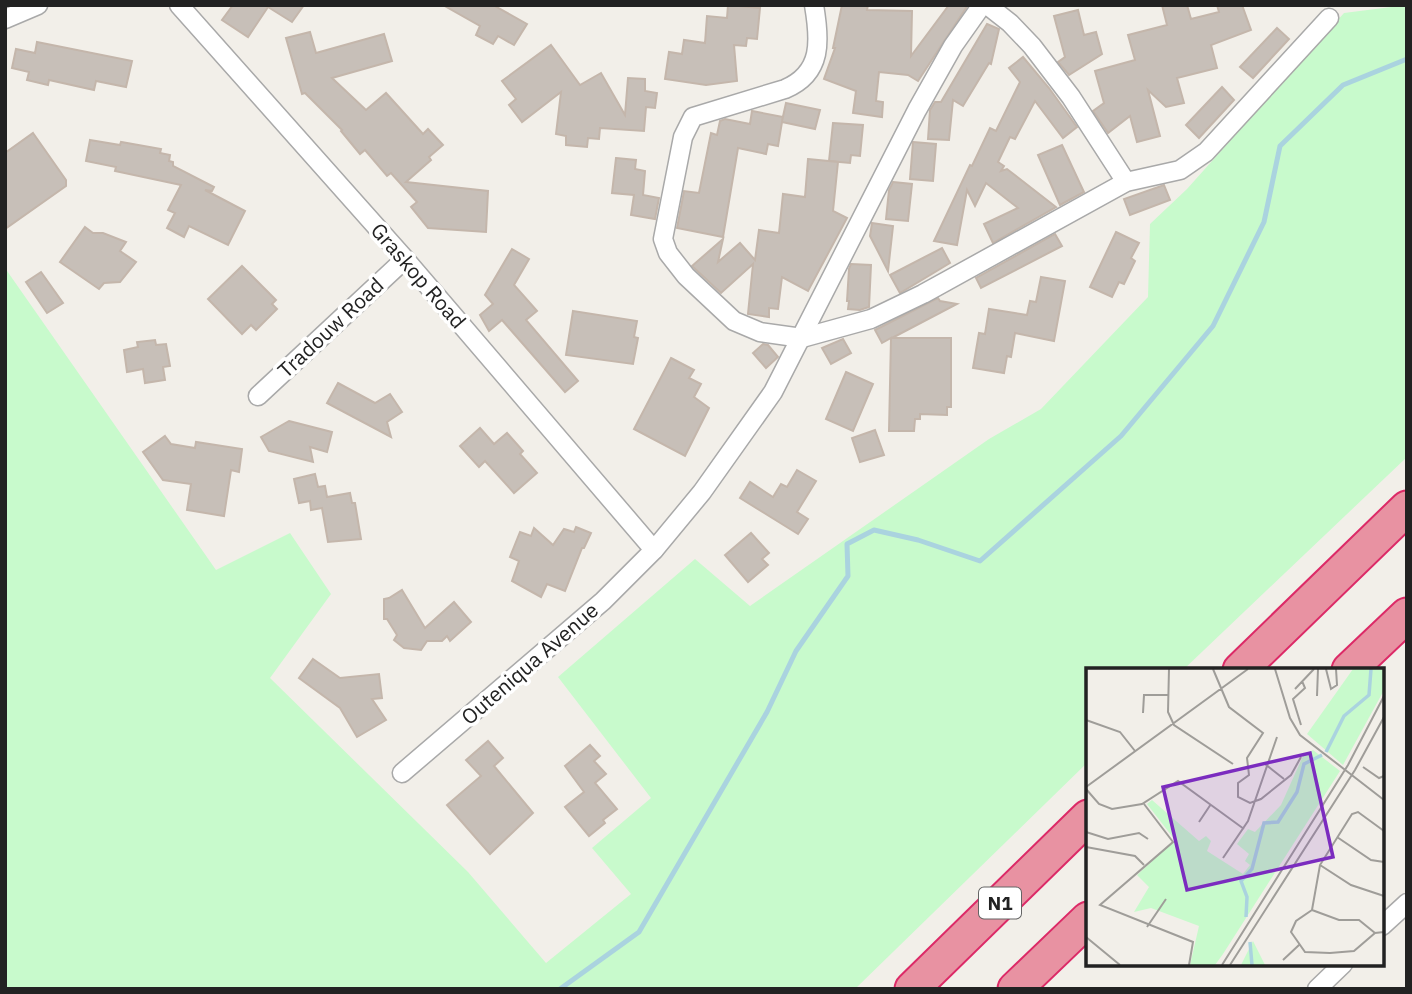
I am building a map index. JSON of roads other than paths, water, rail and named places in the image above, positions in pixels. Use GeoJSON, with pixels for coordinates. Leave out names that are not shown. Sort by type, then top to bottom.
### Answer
{"type":"FeatureCollection","features":[{"type":"Feature","properties":{"kind":"highway"},"geometry":{"type":"LineString","coordinates":[[1242,668],[1407,508]]}},
{"type":"Feature","properties":{"kind":"highway"},"geometry":{"type":"LineString","coordinates":[[1351,668],[1407,615]]}},
{"type":"Feature","properties":{"kind":"highway","name":"N1"},"geometry":{"type":"LineString","coordinates":[[912,989],[1086,819]]}},
{"type":"Feature","properties":{"kind":"highway"},"geometry":{"type":"LineString","coordinates":[[1015,989],[1086,921]]}},
{"type":"Feature","properties":{"kind":"street"},"geometry":{"type":"LineString","coordinates":[[5,19],[38,5]]}},
{"type":"Feature","properties":{"kind":"street","name":"Graskop Road"},"geometry":{"type":"LineString","coordinates":[[179,5],[404,259],[654,550]]}},
{"type":"Feature","properties":{"kind":"street"},"geometry":{"type":"LineString","coordinates":[[814,5],[818,41],[809,74],[799,83],[785,89],[693,117],[683,138],[663,239],[668,253],[686,276],[734,321],[760,332],[802,338],[871,319],[923,294],[1126,182],[1180,170],[1206,152],[1329,18]]}},
{"type":"Feature","properties":{"kind":"street"},"geometry":{"type":"LineString","coordinates":[[984,5],[1010,23],[1032,46],[1071,97],[1126,182]]}},
{"type":"Feature","properties":{"kind":"street","name":"Outeniqua Avenue"},"geometry":{"type":"LineString","coordinates":[[402,773],[603,601],[654,550],[702,492],[773,392],[917,110],[953,46],[984,5]]}},
{"type":"Feature","properties":{"kind":"street","name":"Tradouw Road"},"geometry":{"type":"LineString","coordinates":[[258,396],[404,259]]}},
{"type":"Feature","properties":{"kind":"street"},"geometry":{"type":"LineString","coordinates":[[1384,924],[1407,902]]}},
{"type":"Feature","properties":{"kind":"street"},"geometry":{"type":"LineString","coordinates":[[1317,989],[1340,966]]}},
{"type":"Feature","properties":{"kind":"waterway"},"geometry":{"type":"LineString","coordinates":[[560,989],[639,932],[767,712],[796,651],[848,576],[847,544],[874,530],[918,540],[980,561],[1121,436],[1213,326],[1264,222],[1280,146],[1343,85],[1407,59]]}}]}
